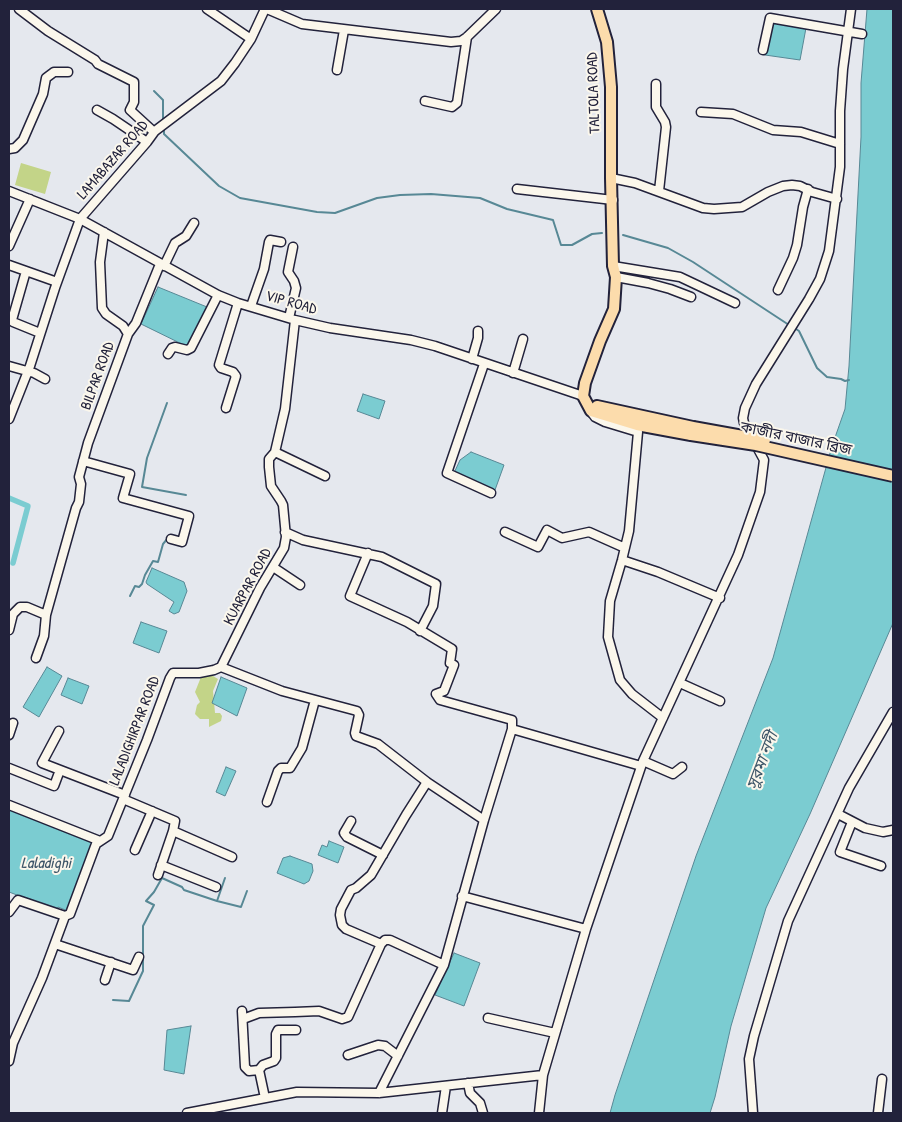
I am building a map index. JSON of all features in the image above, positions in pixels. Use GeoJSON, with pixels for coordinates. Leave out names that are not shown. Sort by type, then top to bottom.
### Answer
{"type":"FeatureCollection","features":[{"type":"Feature","properties":{"kind":"main road","name":"TALTOLA ROAD"},"geometry":{"type":"LineString","coordinates":[[587,403],[585,383],[614,309],[616,277],[613,266],[610,69],[607,42],[597,9]]}},
{"type":"Feature","properties":{"kind":"main road"},"geometry":{"type":"LineString","coordinates":[[587,403],[637,425],[757,438],[893,469]]}},
{"type":"Feature","properties":{"kind":"main road","name":"কাজীর বাজার ব্রিজ"},"geometry":{"type":"LineString","coordinates":[[692,431],[893,476]]}},
{"type":"Feature","properties":{"kind":"street"},"geometry":{"type":"LineString","coordinates":[[19,9],[48,31],[95,60],[98,64],[134,82],[134,102],[130,110],[154,131]]}},
{"type":"Feature","properties":{"kind":"street"},"geometry":{"type":"LineString","coordinates":[[207,9],[251,39]]}},
{"type":"Feature","properties":{"kind":"street"},"geometry":{"type":"LineString","coordinates":[[266,9],[302,24],[451,42],[461,41],[467,37],[496,9]]}},
{"type":"Feature","properties":{"kind":"street","name":"LAMABAZAR ROAD"},"geometry":{"type":"LineString","coordinates":[[80,220],[147,142],[154,131],[220,81],[251,39],[266,9]]}},
{"type":"Feature","properties":{"kind":"street"},"geometry":{"type":"LineString","coordinates":[[539,1113],[544,1075],[555,1033],[586,929],[642,764],[720,598],[738,556],[760,492],[764,474],[764,460],[744,423],[745,408],[756,384],[810,299],[820,279],[829,251],[840,167],[840,111],[851,9]]}},
{"type":"Feature","properties":{"kind":"street"},"geometry":{"type":"LineString","coordinates":[[762,50],[770,18],[862,34]]}},
{"type":"Feature","properties":{"kind":"street"},"geometry":{"type":"LineString","coordinates":[[338,70],[344,30]]}},
{"type":"Feature","properties":{"kind":"street"},"geometry":{"type":"LineString","coordinates":[[425,101],[452,107],[457,103],[467,37]]}},
{"type":"Feature","properties":{"kind":"street"},"geometry":{"type":"LineString","coordinates":[[9,149],[15,148],[24,140],[43,94],[46,78],[54,72],[68,72]]}},
{"type":"Feature","properties":{"kind":"street"},"geometry":{"type":"LineString","coordinates":[[656,84],[656,107],[666,127],[659,191]]}},
{"type":"Feature","properties":{"kind":"street"},"geometry":{"type":"LineString","coordinates":[[97,110],[147,142]]}},
{"type":"Feature","properties":{"kind":"street"},"geometry":{"type":"LineString","coordinates":[[701,112],[733,114],[774,130],[801,132],[840,144]]}},
{"type":"Feature","properties":{"kind":"street"},"geometry":{"type":"LineString","coordinates":[[611,178],[659,191],[703,208],[742,207],[783,186],[800,186],[837,199]]}},
{"type":"Feature","properties":{"kind":"street"},"geometry":{"type":"LineString","coordinates":[[517,189],[613,200]]}},
{"type":"Feature","properties":{"kind":"street"},"geometry":{"type":"LineString","coordinates":[[778,290],[798,245],[803,206],[808,189]]}},
{"type":"Feature","properties":{"kind":"street","name":"VIP ROAD"},"geometry":{"type":"LineString","coordinates":[[9,191],[80,220],[218,295],[238,303],[292,319],[353,333],[422,343],[472,359],[513,373],[587,403],[595,417],[638,432],[629,531],[625,548]]}},
{"type":"Feature","properties":{"kind":"street"},"geometry":{"type":"LineString","coordinates":[[9,246],[30,199]]}},
{"type":"Feature","properties":{"kind":"street"},"geometry":{"type":"LineString","coordinates":[[9,419],[28,371],[57,282],[80,220]]}},
{"type":"Feature","properties":{"kind":"street"},"geometry":{"type":"LineString","coordinates":[[128,334],[136,323],[174,243],[186,236],[194,222]]}},
{"type":"Feature","properties":{"kind":"street","name":"BILPAR ROAD"},"geometry":{"type":"LineString","coordinates":[[36,658],[44,636],[46,615],[79,502],[81,484],[79,477],[88,443],[128,334],[123,326],[106,314],[102,308],[100,262],[104,232]]}},
{"type":"Feature","properties":{"kind":"street"},"geometry":{"type":"LineString","coordinates":[[251,306],[264,269],[269,242],[270,240],[281,242]]}},
{"type":"Feature","properties":{"kind":"street","name":"KUARPAR ROAD"},"geometry":{"type":"LineString","coordinates":[[221,667],[260,588],[282,553],[285,532],[281,501],[269,480],[269,459],[275,452],[286,401],[296,288],[288,272],[293,247]]}},
{"type":"Feature","properties":{"kind":"street"},"geometry":{"type":"LineString","coordinates":[[9,265],[57,282]]}},
{"type":"Feature","properties":{"kind":"street"},"geometry":{"type":"LineString","coordinates":[[613,266],[680,277],[735,303]]}},
{"type":"Feature","properties":{"kind":"street"},"geometry":{"type":"LineString","coordinates":[[26,271],[12,320],[40,332]]}},
{"type":"Feature","properties":{"kind":"street"},"geometry":{"type":"LineString","coordinates":[[616,277],[648,283],[692,297]]}},
{"type":"Feature","properties":{"kind":"street"},"geometry":{"type":"LineString","coordinates":[[168,354],[175,347],[187,350],[191,348],[218,295]]}},
{"type":"Feature","properties":{"kind":"street"},"geometry":{"type":"LineString","coordinates":[[226,408],[236,375],[220,367],[238,303]]}},
{"type":"Feature","properties":{"kind":"street"},"geometry":{"type":"LineString","coordinates":[[472,359],[478,331]]}},
{"type":"Feature","properties":{"kind":"street"},"geometry":{"type":"LineString","coordinates":[[513,373],[523,339]]}},
{"type":"Feature","properties":{"kind":"street"},"geometry":{"type":"LineString","coordinates":[[484,364],[447,473],[491,493]]}},
{"type":"Feature","properties":{"kind":"street"},"geometry":{"type":"LineString","coordinates":[[9,366],[28,371],[45,380]]}},
{"type":"Feature","properties":{"kind":"street"},"geometry":{"type":"LineString","coordinates":[[275,452],[325,476]]}},
{"type":"Feature","properties":{"kind":"street"},"geometry":{"type":"LineString","coordinates":[[83,462],[130,474],[123,498],[189,516],[182,542],[171,539]]}},
{"type":"Feature","properties":{"kind":"street"},"geometry":{"type":"LineString","coordinates":[[505,532],[538,547],[547,530],[562,538],[589,532],[625,548],[610,600],[608,638],[620,680],[632,694],[663,718]]}},
{"type":"Feature","properties":{"kind":"street"},"geometry":{"type":"LineString","coordinates":[[285,532],[304,540],[382,557],[436,584],[433,606],[420,631]]}},
{"type":"Feature","properties":{"kind":"street"},"geometry":{"type":"LineString","coordinates":[[368,553],[350,596],[407,622],[452,649],[450,663],[454,665],[444,691],[436,694],[440,700],[512,720],[512,729],[462,896],[444,965],[379,1093]]}},
{"type":"Feature","properties":{"kind":"street"},"geometry":{"type":"LineString","coordinates":[[622,560],[658,572],[720,598]]}},
{"type":"Feature","properties":{"kind":"street"},"geometry":{"type":"LineString","coordinates":[[273,567],[300,585]]}},
{"type":"Feature","properties":{"kind":"street"},"geometry":{"type":"LineString","coordinates":[[9,630],[13,614],[20,607],[27,607],[46,615]]}},
{"type":"Feature","properties":{"kind":"street"},"geometry":{"type":"LineString","coordinates":[[221,667],[282,691],[357,711],[359,715],[356,736],[378,744],[427,782],[484,820]]}},
{"type":"Feature","properties":{"kind":"street","name":"LALADIGHIRPAR ROAD"},"geometry":{"type":"LineString","coordinates":[[9,1061],[13,1043],[42,978],[65,916],[70,914],[96,844],[108,836],[170,678],[174,673],[199,673],[221,667]]}},
{"type":"Feature","properties":{"kind":"street"},"geometry":{"type":"LineString","coordinates":[[680,682],[720,701]]}},
{"type":"Feature","properties":{"kind":"street"},"geometry":{"type":"LineString","coordinates":[[266,802],[278,771],[281,768],[290,768],[302,748],[315,700]]}},
{"type":"Feature","properties":{"kind":"street"},"geometry":{"type":"LineString","coordinates":[[753,1113],[749,1059],[788,921],[849,788],[891,721],[893,712]]}},
{"type":"Feature","properties":{"kind":"street"},"geometry":{"type":"LineString","coordinates":[[9,735],[13,723]]}},
{"type":"Feature","properties":{"kind":"street"},"geometry":{"type":"LineString","coordinates":[[512,729],[673,774],[682,767]]}},
{"type":"Feature","properties":{"kind":"street"},"geometry":{"type":"LineString","coordinates":[[59,731],[42,763],[124,797],[175,821],[158,875]]}},
{"type":"Feature","properties":{"kind":"street"},"geometry":{"type":"LineString","coordinates":[[9,768],[54,786],[60,770]]}},
{"type":"Feature","properties":{"kind":"street"},"geometry":{"type":"LineString","coordinates":[[381,944],[346,929],[340,919],[341,909],[346,896],[351,890],[371,875],[427,782]]}},
{"type":"Feature","properties":{"kind":"street"},"geometry":{"type":"LineString","coordinates":[[9,805],[100,841]]}},
{"type":"Feature","properties":{"kind":"street"},"geometry":{"type":"LineString","coordinates":[[135,850],[152,811]]}},
{"type":"Feature","properties":{"kind":"street"},"geometry":{"type":"LineString","coordinates":[[838,814],[865,828],[883,832],[893,830]]}},
{"type":"Feature","properties":{"kind":"street"},"geometry":{"type":"LineString","coordinates":[[350,821],[344,833],[348,837],[383,855]]}},
{"type":"Feature","properties":{"kind":"street"},"geometry":{"type":"LineString","coordinates":[[852,822],[840,852],[881,866]]}},
{"type":"Feature","properties":{"kind":"street"},"geometry":{"type":"LineString","coordinates":[[173,831],[232,858]]}},
{"type":"Feature","properties":{"kind":"street"},"geometry":{"type":"LineString","coordinates":[[161,865],[216,887]]}},
{"type":"Feature","properties":{"kind":"street"},"geometry":{"type":"LineString","coordinates":[[462,896],[586,929]]}},
{"type":"Feature","properties":{"kind":"street"},"geometry":{"type":"LineString","coordinates":[[9,912],[18,900],[65,916]]}},
{"type":"Feature","properties":{"kind":"street"},"geometry":{"type":"LineString","coordinates":[[259,1070],[249,1071],[245,1067],[242,1015],[319,1011],[342,1018],[348,1017],[381,944],[385,940],[390,940],[444,965]]}},
{"type":"Feature","properties":{"kind":"street"},"geometry":{"type":"LineString","coordinates":[[55,944],[133,970],[139,957]]}},
{"type":"Feature","properties":{"kind":"street"},"geometry":{"type":"LineString","coordinates":[[105,980],[111,962]]}},
{"type":"Feature","properties":{"kind":"street"},"geometry":{"type":"LineString","coordinates":[[488,1018],[555,1033]]}},
{"type":"Feature","properties":{"kind":"street"},"geometry":{"type":"LineString","coordinates":[[265,1098],[259,1070],[263,1064],[274,1061],[276,1058],[276,1034],[278,1030],[296,1030]]}},
{"type":"Feature","properties":{"kind":"street"},"geometry":{"type":"LineString","coordinates":[[348,1055],[378,1045],[385,1046],[398,1056]]}},
{"type":"Feature","properties":{"kind":"street"},"geometry":{"type":"LineString","coordinates":[[187,1113],[211,1111],[297,1092],[379,1093],[544,1075]]}},
{"type":"Feature","properties":{"kind":"street"},"geometry":{"type":"LineString","coordinates":[[878,1113],[882,1078]]}},
{"type":"Feature","properties":{"kind":"street"},"geometry":{"type":"LineString","coordinates":[[468,1083],[470,1093],[480,1103],[483,1113]]}},
{"type":"Feature","properties":{"kind":"street"},"geometry":{"type":"LineString","coordinates":[[442,1113],[446,1086]]}},
{"type":"Feature","properties":{"kind":"green space"},"geometry":{"type":"Polygon","coordinates":[[[21,163],[51,172],[45,194],[15,185],[21,163]]]}},
{"type":"Feature","properties":{"kind":"green space"},"geometry":{"type":"Polygon","coordinates":[[[208,673],[218,679],[213,691],[215,713],[220,713],[222,716],[221,721],[209,727],[209,719],[200,719],[195,714],[197,705],[200,702],[195,692],[201,677],[208,673]]]}},
{"type":"Feature","properties":{"kind":"water","name":"সুরমা নদী"},"geometry":{"type":"Polygon","coordinates":[[[867,9],[893,9],[893,623],[810,814],[766,908],[731,1026],[710,1113],[610,1113],[696,856],[773,658],[832,446],[845,409],[861,137],[861,83],[867,9]]]}},
{"type":"Feature","properties":{"kind":"water"},"geometry":{"type":"Polygon","coordinates":[[[771,19],[806,28],[800,60],[765,55],[771,19]]]}},
{"type":"Feature","properties":{"kind":"water"},"geometry":{"type":"Polygon","coordinates":[[[158,287],[207,307],[188,347],[141,324],[158,287]]]}},
{"type":"Feature","properties":{"kind":"water"},"geometry":{"type":"Polygon","coordinates":[[[363,394],[385,401],[379,419],[357,411],[363,394]]]}},
{"type":"Feature","properties":{"kind":"water"},"geometry":{"type":"Polygon","coordinates":[[[471,452],[504,465],[495,490],[454,473],[460,460],[471,452]]]}},
{"type":"Feature","properties":{"kind":"water"},"geometry":{"type":"Polygon","coordinates":[[[152,568],[184,582],[187,591],[179,612],[174,614],[169,611],[174,602],[147,584],[146,582],[152,568]]]}},
{"type":"Feature","properties":{"kind":"water"},"geometry":{"type":"Polygon","coordinates":[[[141,622],[167,631],[159,653],[133,643],[141,622]]]}},
{"type":"Feature","properties":{"kind":"water"},"geometry":{"type":"Polygon","coordinates":[[[47,667],[62,676],[39,717],[23,707],[47,667]]]}},
{"type":"Feature","properties":{"kind":"water"},"geometry":{"type":"Polygon","coordinates":[[[221,677],[247,688],[237,716],[212,703],[221,677]]]}},
{"type":"Feature","properties":{"kind":"water"},"geometry":{"type":"Polygon","coordinates":[[[68,678],[89,686],[82,704],[61,695],[68,678]]]}},
{"type":"Feature","properties":{"kind":"water"},"geometry":{"type":"Polygon","coordinates":[[[226,767],[236,771],[225,796],[216,792],[226,767]]]}},
{"type":"Feature","properties":{"kind":"water","name":"Laladighi"},"geometry":{"type":"Polygon","coordinates":[[[9,807],[94,842],[68,911],[58,907],[57,910],[9,892],[9,807]]]}},
{"type":"Feature","properties":{"kind":"water"},"geometry":{"type":"Polygon","coordinates":[[[329,841],[344,847],[338,863],[318,855],[322,845],[327,847],[329,841]]]}},
{"type":"Feature","properties":{"kind":"water"},"geometry":{"type":"Polygon","coordinates":[[[290,856],[312,864],[313,871],[309,881],[304,884],[277,873],[283,858],[290,856]]]}},
{"type":"Feature","properties":{"kind":"water"},"geometry":{"type":"Polygon","coordinates":[[[454,953],[480,963],[464,1006],[435,995],[454,953]]]}},
{"type":"Feature","properties":{"kind":"water"},"geometry":{"type":"Polygon","coordinates":[[[191,1026],[184,1074],[164,1070],[167,1030],[191,1026]]]}},
{"type":"Feature","properties":{"kind":"waterway"},"geometry":{"type":"LineString","coordinates":[[154,91],[163,100],[163,120]]}},
{"type":"Feature","properties":{"kind":"waterway"},"geometry":{"type":"LineString","coordinates":[[164,128],[164,134],[219,186],[240,198],[317,212],[335,213],[377,198],[400,195],[431,194],[480,198],[507,209],[553,220],[561,245],[572,245],[592,234],[602,233]]}},
{"type":"Feature","properties":{"kind":"waterway"},"geometry":{"type":"LineString","coordinates":[[623,235],[668,248],[693,262],[789,325]]}},
{"type":"Feature","properties":{"kind":"waterway"},"geometry":{"type":"LineString","coordinates":[[793,327],[799,331],[817,368],[827,377],[845,381],[849,380]]}},
{"type":"Feature","properties":{"kind":"waterway"},"geometry":{"type":"LineString","coordinates":[[167,403],[147,458],[142,487],[186,495]]}},
{"type":"Feature","properties":{"kind":"waterway"},"geometry":{"type":"LineString","coordinates":[[9,498],[28,506],[13,563]]}},
{"type":"Feature","properties":{"kind":"waterway"},"geometry":{"type":"LineString","coordinates":[[130,596],[135,586],[139,587],[142,584],[153,561],[158,562],[163,544],[168,538]]}},
{"type":"Feature","properties":{"kind":"waterway"},"geometry":{"type":"LineString","coordinates":[[113,1000],[129,1001],[143,971],[143,926],[154,905],[146,901],[162,878],[182,887],[184,890],[217,901]]}},
{"type":"Feature","properties":{"kind":"waterway"},"geometry":{"type":"LineString","coordinates":[[225,878],[217,901],[241,907],[247,891]]}}]}
